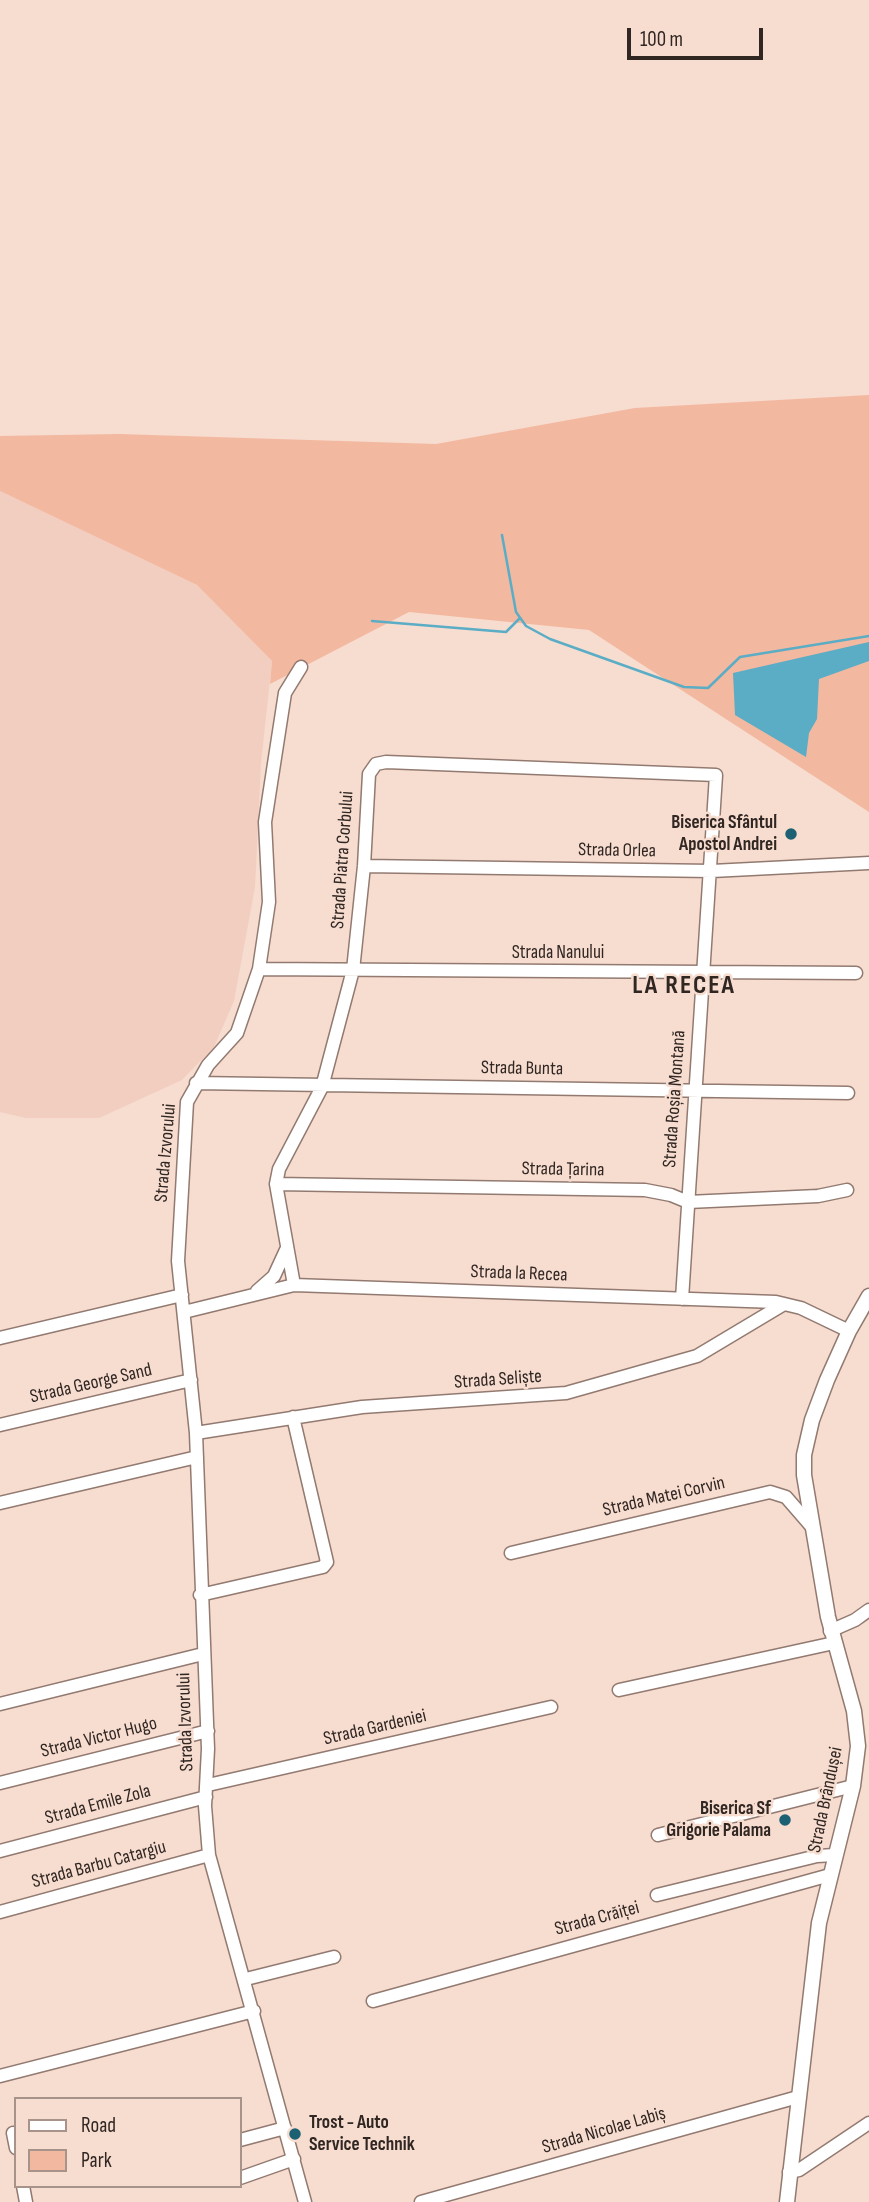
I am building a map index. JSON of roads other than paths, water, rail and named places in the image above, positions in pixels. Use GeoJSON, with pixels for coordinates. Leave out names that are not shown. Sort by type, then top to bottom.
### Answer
{"type":"FeatureCollection","features":[{"type":"Feature","properties":{"kind":"main road","name":"Strada Brândușei"},"geometry":{"type":"LineString","coordinates":[[787,2202],[814,1950],[858,1764],[857,1729],[832,1637],[812,1527],[804,1475],[806,1441],[849,1331],[869,1296]]}},
{"type":"Feature","properties":{"kind":"street","name":"Strada Izvorului"},"geometry":{"type":"LineString","coordinates":[[301,667],[285,693],[265,822],[269,902],[258,969],[237,1033],[208,1065],[187,1102],[178,1261],[196,1433],[200,1595],[208,1731],[209,1855],[246,1979],[305,2202]]}},
{"type":"Feature","properties":{"kind":"street","name":"Strada Piatra Corbului"},"geometry":{"type":"LineString","coordinates":[[294,1285],[276,1184],[279,1168],[322,1087],[353,970],[364,866],[369,774],[376,764],[386,762],[716,775]]}},
{"type":"Feature","properties":{"kind":"street","name":"Strada Roșia Montană"},"geometry":{"type":"LineString","coordinates":[[682,1299],[694,1090],[712,871],[716,775]]}},
{"type":"Feature","properties":{"kind":"street","name":"Strada Orlea"},"geometry":{"type":"LineString","coordinates":[[364,866],[712,871],[869,863]]}},
{"type":"Feature","properties":{"kind":"street","name":"Strada Nanului"},"geometry":{"type":"LineString","coordinates":[[258,969],[856,973]]}},
{"type":"Feature","properties":{"kind":"street","name":"Strada Bunta"},"geometry":{"type":"LineString","coordinates":[[196,1083],[848,1093]]}},
{"type":"Feature","properties":{"kind":"street","name":"Strada Țarina"},"geometry":{"type":"LineString","coordinates":[[276,1184],[645,1191],[671,1195],[688,1202],[818,1196],[847,1190]]}},
{"type":"Feature","properties":{"kind":"street"},"geometry":{"type":"LineString","coordinates":[[250,1296],[274,1276],[287,1247]]}},
{"type":"Feature","properties":{"kind":"street","name":"Strada la Recea"},"geometry":{"type":"LineString","coordinates":[[184,1311],[294,1285],[784,1304],[801,1308],[849,1331]]}},
{"type":"Feature","properties":{"kind":"street"},"geometry":{"type":"LineString","coordinates":[[0,1338],[182,1295]]}},
{"type":"Feature","properties":{"kind":"street","name":"Strada Seliște"},"geometry":{"type":"LineString","coordinates":[[196,1433],[362,1408],[566,1393],[697,1356],[784,1304]]}},
{"type":"Feature","properties":{"kind":"street","name":"Strada George Sand"},"geometry":{"type":"LineString","coordinates":[[0,1425],[191,1380]]}},
{"type":"Feature","properties":{"kind":"street"},"geometry":{"type":"LineString","coordinates":[[200,1595],[323,1567],[327,1562],[293,1417]]}},
{"type":"Feature","properties":{"kind":"street"},"geometry":{"type":"LineString","coordinates":[[0,1503],[197,1457]]}},
{"type":"Feature","properties":{"kind":"street","name":"Strada Matei Corvin"},"geometry":{"type":"LineString","coordinates":[[511,1553],[770,1493],[779,1493],[786,1497],[812,1527]]}},
{"type":"Feature","properties":{"kind":"street"},"geometry":{"type":"LineString","coordinates":[[619,1690],[832,1637],[869,1610]]}},
{"type":"Feature","properties":{"kind":"street"},"geometry":{"type":"LineString","coordinates":[[0,1704],[203,1654]]}},
{"type":"Feature","properties":{"kind":"street","name":"Strada Gardeniei"},"geometry":{"type":"LineString","coordinates":[[207,1791],[551,1707]]}},
{"type":"Feature","properties":{"kind":"street","name":"Strada Victor Hugo"},"geometry":{"type":"LineString","coordinates":[[0,1783],[208,1731]]}},
{"type":"Feature","properties":{"kind":"street"},"geometry":{"type":"LineString","coordinates":[[658,1835],[853,1786]]}},
{"type":"Feature","properties":{"kind":"street","name":"Strada Emile Zola"},"geometry":{"type":"LineString","coordinates":[[0,1851],[207,1791]]}},
{"type":"Feature","properties":{"kind":"street","name":"Strada Barbu Catargiu"},"geometry":{"type":"LineString","coordinates":[[0,1912],[209,1855]]}},
{"type":"Feature","properties":{"kind":"street"},"geometry":{"type":"LineString","coordinates":[[657,1895],[817,1856],[835,1855]]}},
{"type":"Feature","properties":{"kind":"street","name":"Strada Crăiței"},"geometry":{"type":"LineString","coordinates":[[373,2001],[830,1875]]}},
{"type":"Feature","properties":{"kind":"street"},"geometry":{"type":"LineString","coordinates":[[246,1979],[334,1957]]}},
{"type":"Feature","properties":{"kind":"street"},"geometry":{"type":"LineString","coordinates":[[0,2076],[254,2011]]}},
{"type":"Feature","properties":{"kind":"street","name":"Strada Nicolae Labiș"},"geometry":{"type":"LineString","coordinates":[[421,2202],[797,2097]]}},
{"type":"Feature","properties":{"kind":"street"},"geometry":{"type":"LineString","coordinates":[[789,2172],[799,2170],[869,2123]]}},
{"type":"Feature","properties":{"kind":"street"},"geometry":{"type":"LineString","coordinates":[[242,2139],[285,2128]]}},
{"type":"Feature","properties":{"kind":"street"},"geometry":{"type":"LineString","coordinates":[[13,2133],[14,2138]]}},
{"type":"Feature","properties":{"kind":"street"},"geometry":{"type":"LineString","coordinates":[[242,2177],[293,2159]]}},
{"type":"Feature","properties":{"kind":"water"},"geometry":{"type":"Polygon","coordinates":[[[869,642],[869,661],[819,679],[817,719],[809,733],[806,757],[735,715],[733,673],[869,642]]]}},
{"type":"Feature","properties":{"kind":"waterway"},"geometry":{"type":"LineString","coordinates":[[502,535],[516,612],[526,626],[550,639],[684,687],[708,688],[740,657],[869,636]]}},
{"type":"Feature","properties":{"kind":"waterway"},"geometry":{"type":"LineString","coordinates":[[372,621],[506,632],[520,618]]}},
{"type":"Feature","properties":{"kind":"place","name":"Biserica Sfântul Apostol Andrei"},"geometry":{"type":"Point","coordinates":[791,834]}},
{"type":"Feature","properties":{"kind":"place","name":"Biserica Sf Grigorie Palama"},"geometry":{"type":"Point","coordinates":[785,1820]}},
{"type":"Feature","properties":{"kind":"place","name":"Trost - Auto Service Technik"},"geometry":{"type":"Point","coordinates":[295,2134]}},
{"type":"Feature","properties":{"kind":"district","name":"LA RECEA"},"geometry":{"type":"Point","coordinates":[684,986]}}]}
